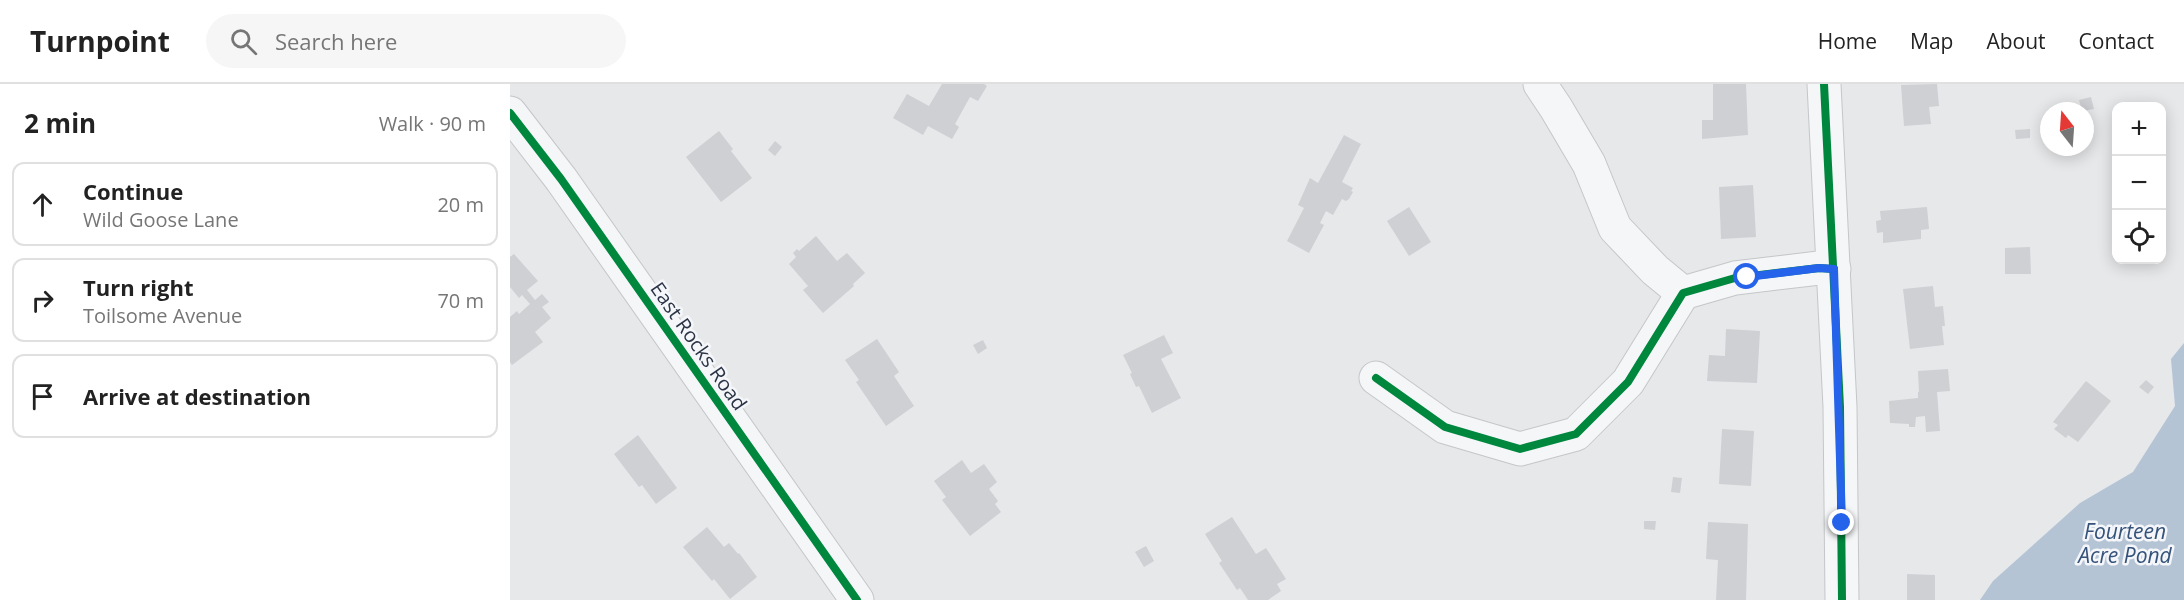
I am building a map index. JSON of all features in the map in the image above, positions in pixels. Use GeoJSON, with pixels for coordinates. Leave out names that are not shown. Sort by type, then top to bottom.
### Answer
{"type":"FeatureCollection","features":[{"type":"Feature","properties":{"kind":"street"},"geometry":{"type":"LineString","coordinates":[[1540,84],[1588,164],[1615,228],[1655,270],[1683,293]]}},
{"type":"Feature","properties":{"kind":"street"},"geometry":{"type":"LineString","coordinates":[[1824,84],[1840,430],[1842,600]]}},
{"type":"Feature","properties":{"kind":"street","name":"East Rocks Road"},"geometry":{"type":"LineString","coordinates":[[510,114],[568,189],[857,600]]}},
{"type":"Feature","properties":{"kind":"street"},"geometry":{"type":"LineString","coordinates":[[1376,378],[1444,427],[1520,449],[1576,434],[1628,382],[1683,293],[1736,278],[1819,268],[1834,269]]}},
{"type":"Feature","properties":{"kind":"water","name":"Fourteen Acre Pond"},"geometry":{"type":"Polygon","coordinates":[[[2184,343],[2184,600],[1980,600],[1993,581],[2080,503],[2133,472],[2175,406],[2171,359],[2184,343]]]}},
{"type":"Feature","properties":{"kind":"building"},"geometry":{"type":"Polygon","coordinates":[[[942,84],[984,84],[987,86],[978,101],[970,97],[955,124],[959,127],[952,139],[928,126],[923,135],[893,118],[907,94],[929,106],[942,84]]]}},
{"type":"Feature","properties":{"kind":"building"},"geometry":{"type":"Polygon","coordinates":[[[1713,84],[1746,84],[1748,135],[1702,139],[1702,120],[1713,120],[1713,84]]]}},
{"type":"Feature","properties":{"kind":"building"},"geometry":{"type":"Polygon","coordinates":[[[1937,84],[1939,106],[1929,107],[1931,124],[1904,126],[1901,85],[1937,84]]]}},
{"type":"Feature","properties":{"kind":"building"},"geometry":{"type":"Polygon","coordinates":[[[2091,97],[2092,102],[2080,102],[2079,100],[2091,97]]]}},
{"type":"Feature","properties":{"kind":"building"},"geometry":{"type":"Polygon","coordinates":[[[2030,129],[2030,138],[2016,139],[2015,130],[2030,129]]]}},
{"type":"Feature","properties":{"kind":"building"},"geometry":{"type":"Polygon","coordinates":[[[719,131],[752,178],[721,202],[686,157],[719,131]]]}},
{"type":"Feature","properties":{"kind":"building"},"geometry":{"type":"Polygon","coordinates":[[[1344,135],[1361,144],[1342,182],[1353,188],[1351,191],[1353,192],[1346,201],[1342,199],[1333,215],[1326,211],[1320,223],[1324,225],[1309,253],[1287,241],[1304,208],[1298,205],[1310,178],[1318,183],[1344,135]]]}},
{"type":"Feature","properties":{"kind":"building"},"geometry":{"type":"Polygon","coordinates":[[[775,141],[782,147],[775,156],[768,150],[775,141]]]}},
{"type":"Feature","properties":{"kind":"building"},"geometry":{"type":"Polygon","coordinates":[[[1753,185],[1756,237],[1721,239],[1719,187],[1753,185]]]}},
{"type":"Feature","properties":{"kind":"building"},"geometry":{"type":"Polygon","coordinates":[[[1409,207],[1431,242],[1409,256],[1387,221],[1409,207]]]}},
{"type":"Feature","properties":{"kind":"building"},"geometry":{"type":"Polygon","coordinates":[[[1927,207],[1929,229],[1921,230],[1921,239],[1883,243],[1883,232],[1877,233],[1876,221],[1881,220],[1880,211],[1927,207]]]}},
{"type":"Feature","properties":{"kind":"building"},"geometry":{"type":"Polygon","coordinates":[[[816,236],[837,261],[847,253],[865,273],[853,284],[854,286],[823,313],[803,290],[808,286],[789,264],[796,257],[793,253],[797,249],[799,251],[816,236]]]}},
{"type":"Feature","properties":{"kind":"building"},"geometry":{"type":"Polygon","coordinates":[[[2030,247],[2031,274],[2005,274],[2005,248],[2030,247]]]}},
{"type":"Feature","properties":{"kind":"building"},"geometry":{"type":"Polygon","coordinates":[[[514,254],[538,281],[527,290],[535,300],[542,294],[549,302],[542,307],[551,318],[535,332],[543,342],[512,365],[510,362],[510,317],[517,311],[519,314],[530,304],[522,295],[519,298],[510,287],[510,257],[514,254]]]}},
{"type":"Feature","properties":{"kind":"building"},"geometry":{"type":"Polygon","coordinates":[[[1933,286],[1935,307],[1943,306],[1944,345],[1910,349],[1903,289],[1933,286]]]}},
{"type":"Feature","properties":{"kind":"building"},"geometry":{"type":"Polygon","coordinates":[[[1726,329],[1760,331],[1757,383],[1707,381],[1709,355],[1725,356],[1726,329]]]}},
{"type":"Feature","properties":{"kind":"building"},"geometry":{"type":"Polygon","coordinates":[[[1164,335],[1173,353],[1161,359],[1181,398],[1152,413],[1139,386],[1136,387],[1123,355],[1164,335]]]}},
{"type":"Feature","properties":{"kind":"building"},"geometry":{"type":"Polygon","coordinates":[[[877,339],[899,372],[894,376],[914,406],[886,426],[856,382],[859,380],[845,360],[877,339]]]}},
{"type":"Feature","properties":{"kind":"building"},"geometry":{"type":"Polygon","coordinates":[[[983,340],[987,348],[978,354],[973,345],[983,340]]]}},
{"type":"Feature","properties":{"kind":"building"},"geometry":{"type":"Polygon","coordinates":[[[1948,369],[1950,391],[1937,392],[1940,431],[1926,432],[1925,416],[1916,417],[1915,427],[1909,427],[1909,424],[1890,423],[1889,401],[1918,398],[1918,371],[1948,369]]]}},
{"type":"Feature","properties":{"kind":"building"},"geometry":{"type":"Polygon","coordinates":[[[2146,380],[2154,387],[2148,394],[2139,387],[2146,380]]]}},
{"type":"Feature","properties":{"kind":"building"},"geometry":{"type":"Polygon","coordinates":[[[2086,381],[2111,401],[2078,442],[2068,435],[2066,438],[2054,429],[2058,425],[2053,422],[2086,381]]]}},
{"type":"Feature","properties":{"kind":"building"},"geometry":{"type":"Polygon","coordinates":[[[1722,429],[1754,431],[1751,486],[1719,484],[1722,429]]]}},
{"type":"Feature","properties":{"kind":"building"},"geometry":{"type":"Polygon","coordinates":[[[638,435],[677,488],[656,504],[642,485],[639,487],[614,454],[638,435]]]}},
{"type":"Feature","properties":{"kind":"building"},"geometry":{"type":"Polygon","coordinates":[[[962,460],[971,473],[984,464],[997,482],[989,489],[998,501],[995,504],[1001,512],[970,536],[942,500],[946,497],[934,481],[962,460]]]}},
{"type":"Feature","properties":{"kind":"building"},"geometry":{"type":"Polygon","coordinates":[[[1673,477],[1682,478],[1680,493],[1671,492],[1673,477]]]}},
{"type":"Feature","properties":{"kind":"building"},"geometry":{"type":"Polygon","coordinates":[[[1232,517],[1256,554],[1266,548],[1286,579],[1277,584],[1281,591],[1268,600],[1248,600],[1240,588],[1237,590],[1219,563],[1222,561],[1205,534],[1232,517]]]}},
{"type":"Feature","properties":{"kind":"building"},"geometry":{"type":"Polygon","coordinates":[[[1644,521],[1656,521],[1655,530],[1644,529],[1644,521]]]}},
{"type":"Feature","properties":{"kind":"building"},"geometry":{"type":"Polygon","coordinates":[[[1708,522],[1748,524],[1746,600],[1716,600],[1718,560],[1706,559],[1708,522]]]}},
{"type":"Feature","properties":{"kind":"building"},"geometry":{"type":"Polygon","coordinates":[[[707,527],[724,547],[729,543],[739,553],[757,577],[730,599],[683,547],[707,527]]]}},
{"type":"Feature","properties":{"kind":"building"},"geometry":{"type":"Polygon","coordinates":[[[1146,546],[1154,561],[1144,567],[1135,552],[1146,546]]]}},
{"type":"Feature","properties":{"kind":"building"},"geometry":{"type":"Polygon","coordinates":[[[1907,574],[1935,575],[1935,600],[1907,600],[1907,574]]]}},
{"type":"Feature","properties":{"kind":"cycle path"},"geometry":{"type":"LineString","coordinates":[[1824,84],[1840,407],[1842,600]]}},
{"type":"Feature","properties":{"kind":"cycle path"},"geometry":{"type":"LineString","coordinates":[[510,113],[561,179],[857,600]]}},
{"type":"Feature","properties":{"kind":"cycle path"},"geometry":{"type":"LineString","coordinates":[[1376,378],[1445,427],[1520,449],[1576,434],[1628,382],[1683,293],[1735,278],[1819,268],[1834,269]]}},
{"type":"Feature","properties":{"kind":"route"},"geometry":{"type":"LineString","coordinates":[[1747,277],[1819,268],[1834,269],[1842,523]]}}]}
